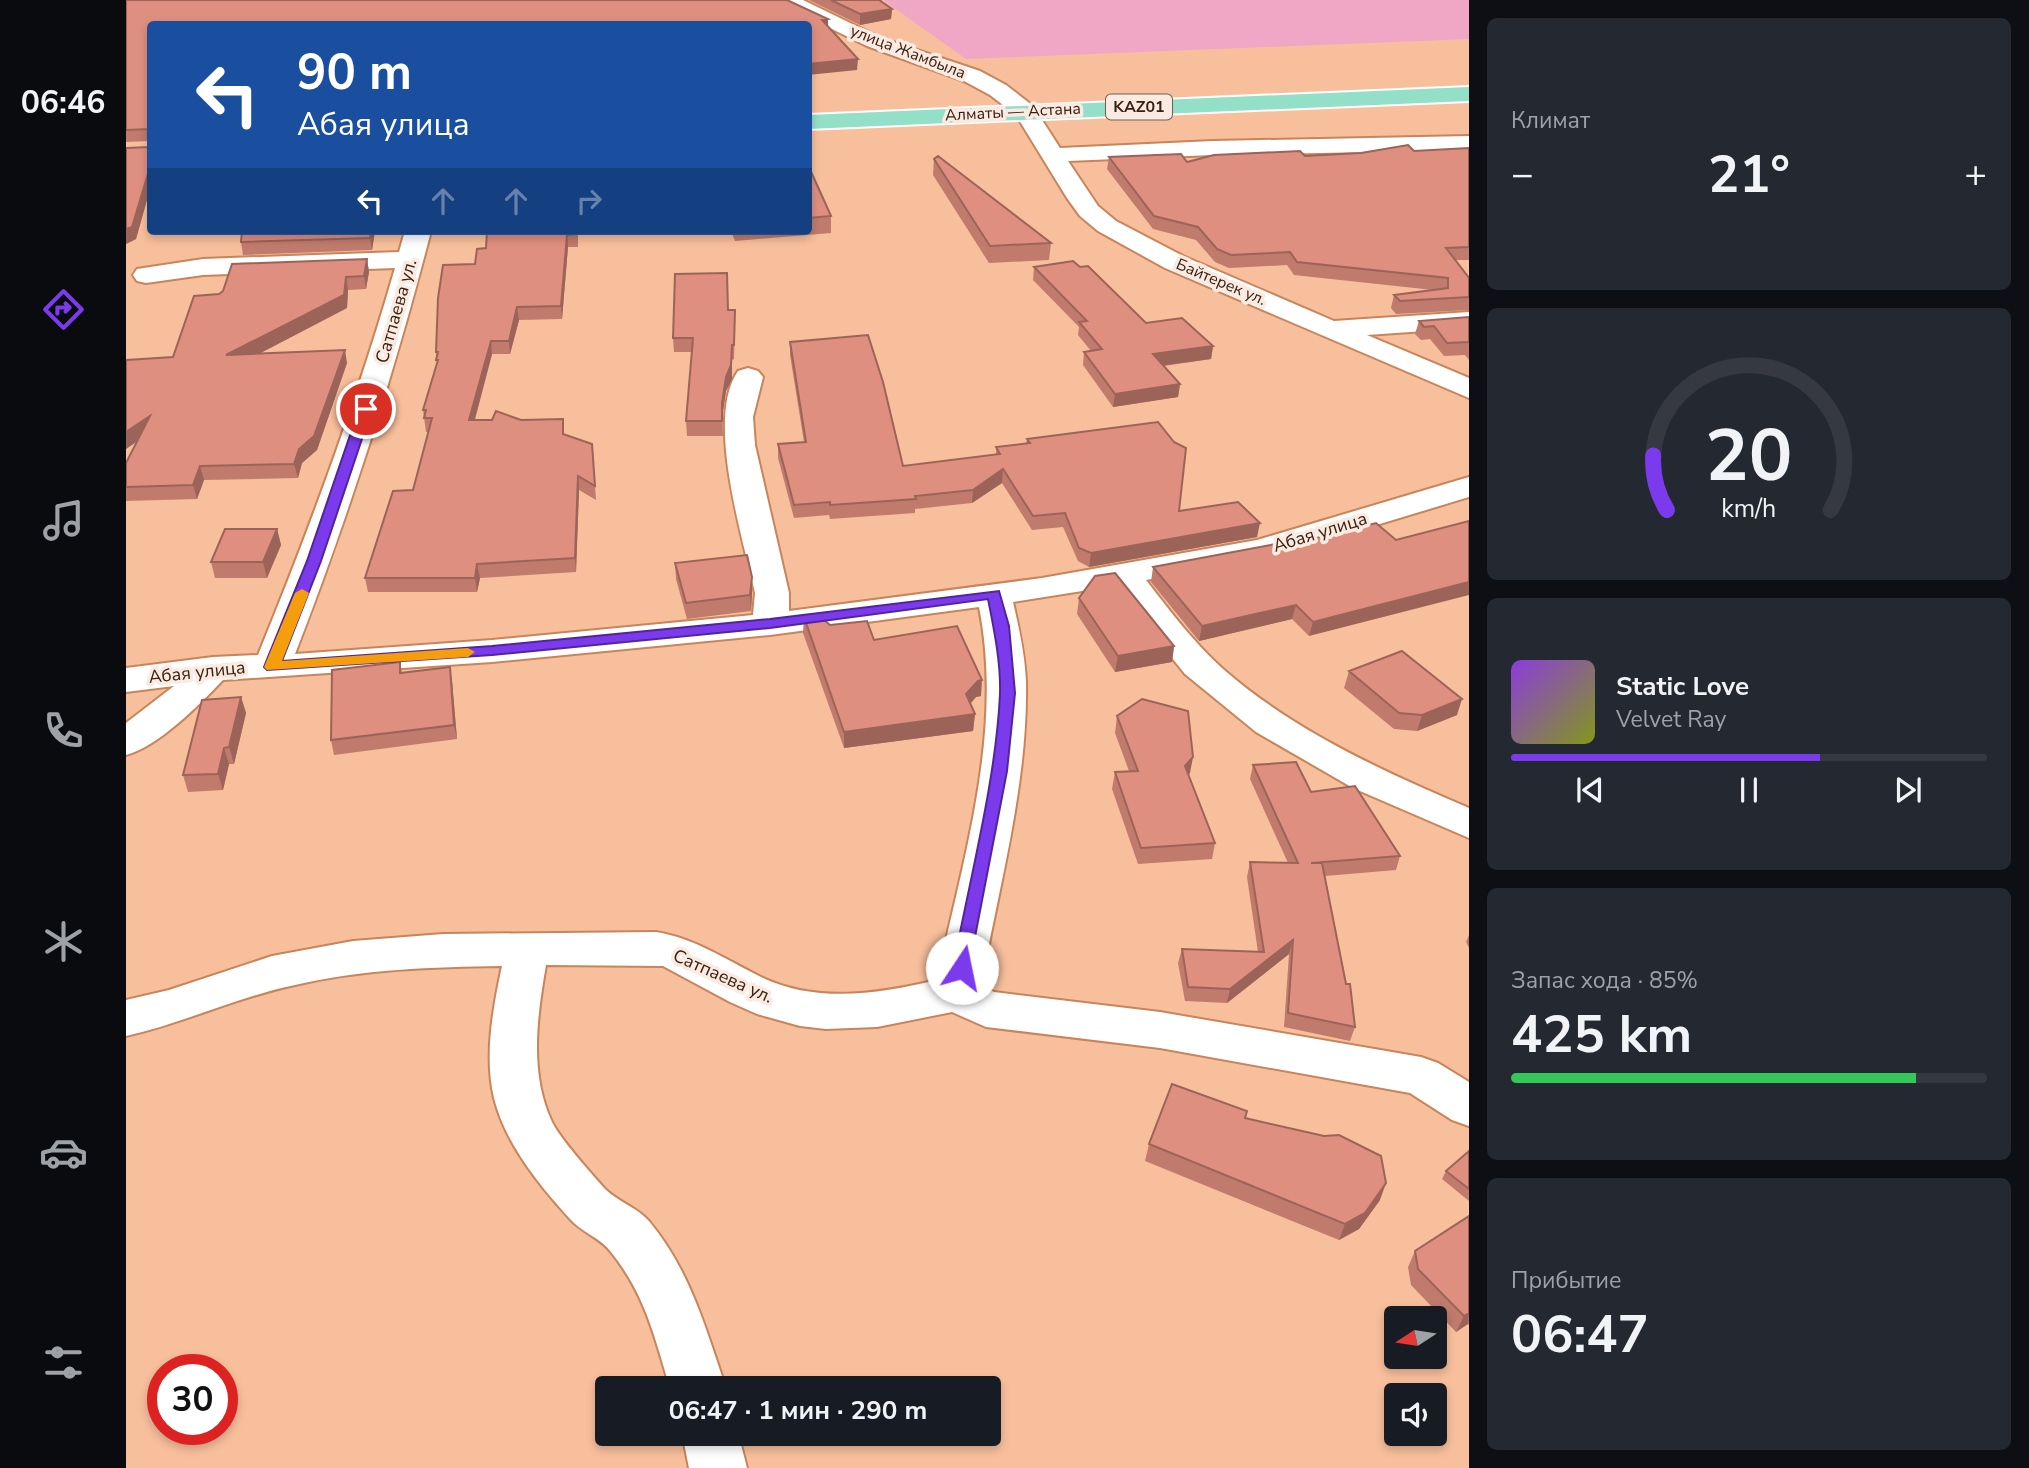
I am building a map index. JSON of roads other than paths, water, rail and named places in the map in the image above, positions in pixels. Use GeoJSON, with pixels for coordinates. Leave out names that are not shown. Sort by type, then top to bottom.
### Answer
{"type":"FeatureCollection","features":[{"type":"Feature","properties":{"kind":"highway","name":"Алматы — Астана"},"geometry":{"type":"LineString","coordinates":[[812,122],[1469,94]]}},
{"type":"Feature","properties":{"kind":"street","name":"улица Жамбыла"},"geometry":{"type":"LineString","coordinates":[[787,0],[874,42],[972,76],[998,90],[1026,111]]}},
{"type":"Feature","properties":{"kind":"street","name":"Байтерек ул."},"geometry":{"type":"LineString","coordinates":[[1026,111],[1076,193],[1107,226],[1174,262],[1469,389]]}},
{"type":"Feature","properties":{"kind":"street"},"geometry":{"type":"LineString","coordinates":[[1054,155],[1213,148],[1469,143]]}},
{"type":"Feature","properties":{"kind":"street"},"geometry":{"type":"LineString","coordinates":[[146,275],[415,245]]}},
{"type":"Feature","properties":{"kind":"street","name":"Сатпаева ул."},"geometry":{"type":"LineString","coordinates":[[272,667],[314,561],[383,359],[415,245]]}},
{"type":"Feature","properties":{"kind":"street"},"geometry":{"type":"LineString","coordinates":[[1332,329],[1469,320]]}},
{"type":"Feature","properties":{"kind":"street"},"geometry":{"type":"LineString","coordinates":[[748,377],[738,417],[739,445],[772,593],[770,624]]}},
{"type":"Feature","properties":{"kind":"street","name":"Абая улица"},"geometry":{"type":"LineString","coordinates":[[130,688],[213,669],[492,651],[770,624],[1124,575],[1262,549],[1469,487]]}},
{"type":"Feature","properties":{"kind":"street"},"geometry":{"type":"LineString","coordinates":[[1124,575],[1178,644],[1210,677],[1257,714],[1328,758],[1410,799],[1469,824]]}},
{"type":"Feature","properties":{"kind":"street"},"geometry":{"type":"LineString","coordinates":[[994,594],[1001,626],[1007,693],[999,771],[957,992],[986,1009],[1160,1030],[1421,1076],[1469,1105]]}},
{"type":"Feature","properties":{"kind":"street"},"geometry":{"type":"LineString","coordinates":[[126,742],[187,695],[213,669]]}},
{"type":"Feature","properties":{"kind":"street","name":"Сатпаева ул."},"geometry":{"type":"LineString","coordinates":[[126,1018],[166,1011],[292,968],[390,953],[660,948],[702,966],[748,991],[804,1010],[828,1013],[887,1010],[957,992]]}},
{"type":"Feature","properties":{"kind":"street"},"geometry":{"type":"LineString","coordinates":[[527,949],[516,1008],[514,1060],[518,1098],[534,1137],[589,1206],[628,1234],[666,1290],[694,1376]]}},
{"type":"Feature","properties":{"kind":"street"},"geometry":{"type":"LineString","coordinates":[[713,1446],[718,1468]]}}]}
